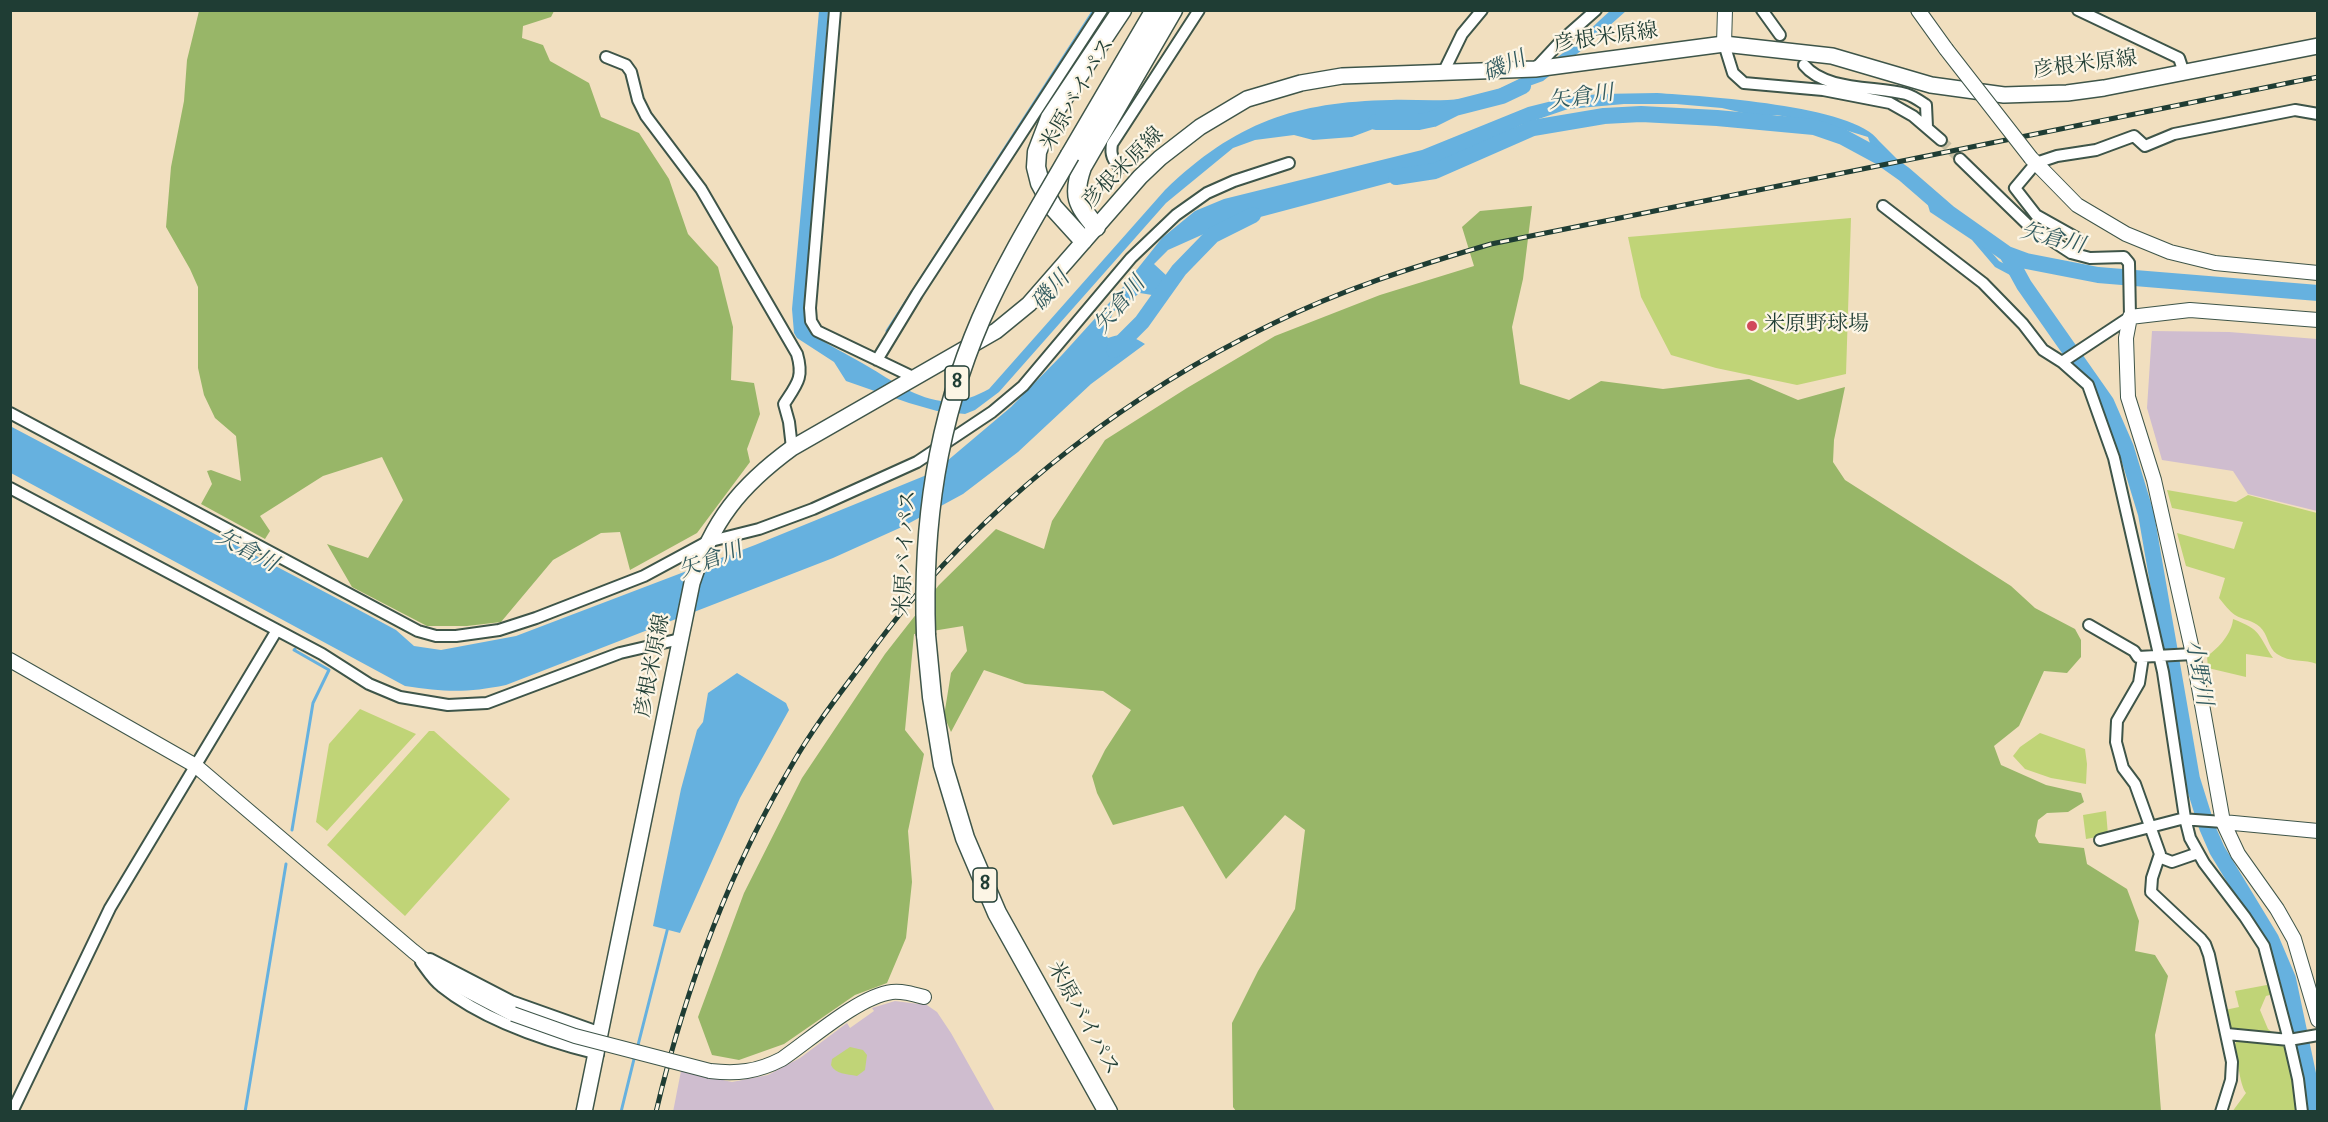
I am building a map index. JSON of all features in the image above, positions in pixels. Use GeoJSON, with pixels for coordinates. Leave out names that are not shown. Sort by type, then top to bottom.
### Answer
{"type":"FeatureCollection","features":[{"type":"Feature","properties":{"kind":"highway"},"geometry":{"type":"LineString","coordinates":[[1083,240],[1053,207],[1040,183],[1036,167],[1037,152],[1050,118],[1122,10]]}},
{"type":"Feature","properties":{"kind":"highway","name":"米原バイパス"},"geometry":{"type":"LineString","coordinates":[[1108,1112],[997,913],[965,838],[943,765],[932,697],[924,580],[932,487],[944,431],[959,378],[981,320],[1010,260],[1155,10]]}},
{"type":"Feature","properties":{"kind":"highway"},"geometry":{"type":"LineString","coordinates":[[1096,227],[1078,204],[1076,195],[1082,167],[1173,10]]}},
{"type":"Feature","properties":{"kind":"main road","name":"彦根米原線"},"geometry":{"type":"LineString","coordinates":[[584,1112],[692,583],[705,547],[719,521],[746,486],[763,469],[792,448],[996,331],[1012,318],[1029,304],[1140,177],[1200,127],[1247,99],[1301,83],[1342,76],[1535,69],[1724,44],[1832,56],[1931,85],[2004,95],[2067,93],[2184,73],[2318,46]]}},
{"type":"Feature","properties":{"kind":"street"},"geometry":{"type":"LineString","coordinates":[[835,10],[810,308],[811,321],[817,331],[877,360],[911,381]]}},
{"type":"Feature","properties":{"kind":"street"},"geometry":{"type":"LineString","coordinates":[[877,360],[923,284],[1102,10]]}},
{"type":"Feature","properties":{"kind":"street"},"geometry":{"type":"LineString","coordinates":[[1120,168],[1113,161],[1112,144],[1199,10]]}},
{"type":"Feature","properties":{"kind":"street"},"geometry":{"type":"LineString","coordinates":[[1444,71],[1462,34],[1482,10]]}},
{"type":"Feature","properties":{"kind":"street"},"geometry":{"type":"LineString","coordinates":[[1535,69],[1562,40],[1596,10]]}},
{"type":"Feature","properties":{"kind":"street"},"geometry":{"type":"LineString","coordinates":[[1725,10],[1724,44],[1733,73],[1744,83],[1803,87],[1878,100],[1900,108],[1941,140]]}},
{"type":"Feature","properties":{"kind":"street"},"geometry":{"type":"LineString","coordinates":[[1762,10],[1780,35]]}},
{"type":"Feature","properties":{"kind":"street"},"geometry":{"type":"LineString","coordinates":[[1918,10],[2033,160],[2077,205],[2126,234],[2170,252],[2215,264],[2318,273]]}},
{"type":"Feature","properties":{"kind":"street"},"geometry":{"type":"LineString","coordinates":[[2078,10],[2179,58],[2184,73]]}},
{"type":"Feature","properties":{"kind":"street"},"geometry":{"type":"LineString","coordinates":[[606,57],[626,65],[631,72],[638,100],[646,116],[702,189],[797,354],[801,368],[800,379],[784,404],[792,448]]}},
{"type":"Feature","properties":{"kind":"street"},"geometry":{"type":"LineString","coordinates":[[1804,65],[1816,77],[1824,80],[1908,94],[1926,105],[1927,127]]}},
{"type":"Feature","properties":{"kind":"street"},"geometry":{"type":"LineString","coordinates":[[2071,253],[2077,238],[2036,215],[2015,188],[2033,160],[2096,150],[2134,136],[2145,146],[2174,134],[2295,110],[2318,114]]}},
{"type":"Feature","properties":{"kind":"street"},"geometry":{"type":"LineString","coordinates":[[1960,159],[2028,225],[2071,253],[2090,258],[2124,257],[2129,263],[2130,310],[2126,338],[2128,397],[2154,480],[2219,822],[2238,854],[2277,909],[2294,939],[2318,1020]]}},
{"type":"Feature","properties":{"kind":"street"},"geometry":{"type":"LineString","coordinates":[[10,413],[402,624],[436,636],[499,630],[644,576],[705,547],[813,509],[917,462],[992,411],[1023,386],[1131,258],[1176,215],[1207,193],[1234,181],[1289,163]]}},
{"type":"Feature","properties":{"kind":"street"},"geometry":{"type":"LineString","coordinates":[[1883,206],[1983,283],[2023,324],[2043,350],[2062,362],[2088,385],[2114,458],[2160,657],[2190,838],[2212,875],[2264,946],[2291,1040],[2302,1112]]}},
{"type":"Feature","properties":{"kind":"street"},"geometry":{"type":"LineString","coordinates":[[2062,362],[2089,344],[2130,310],[2190,310],[2318,320]]}},
{"type":"Feature","properties":{"kind":"street"},"geometry":{"type":"LineString","coordinates":[[10,488],[322,654],[369,684],[400,697],[448,705],[487,703],[620,653],[681,634]]}},
{"type":"Feature","properties":{"kind":"street"},"geometry":{"type":"LineString","coordinates":[[2089,625],[2134,651],[2138,657],[2189,655]]}},
{"type":"Feature","properties":{"kind":"street"},"geometry":{"type":"LineString","coordinates":[[12,1112],[110,908],[277,630]]}},
{"type":"Feature","properties":{"kind":"street"},"geometry":{"type":"LineString","coordinates":[[2143,657],[2138,688],[2117,721],[2115,742],[2121,762],[2135,784],[2160,854],[2152,878],[2151,892],[2205,944],[2227,1034],[2232,1070],[2221,1112]]}},
{"type":"Feature","properties":{"kind":"street"},"geometry":{"type":"LineString","coordinates":[[10,660],[196,766],[413,951],[452,981],[513,1014],[575,1036],[710,1071],[748,1072],[766,1068],[782,1059],[874,997],[892,992],[924,997]]}},
{"type":"Feature","properties":{"kind":"street"},"geometry":{"type":"LineString","coordinates":[[2100,840],[2187,819],[2318,831]]}},
{"type":"Feature","properties":{"kind":"street"},"geometry":{"type":"LineString","coordinates":[[2159,857],[2172,862],[2198,853]]}},
{"type":"Feature","properties":{"kind":"street"},"geometry":{"type":"LineString","coordinates":[[413,951],[511,1001],[601,1033]]}},
{"type":"Feature","properties":{"kind":"street"},"geometry":{"type":"LineString","coordinates":[[413,951],[441,986],[475,1007],[529,1032],[597,1054]]}},
{"type":"Feature","properties":{"kind":"street"},"geometry":{"type":"LineString","coordinates":[[2227,1034],[2291,1040],[2317,1035]]}},
{"type":"Feature","properties":{"kind":"shaded area"},"geometry":{"type":"Polygon","coordinates":[[[2152,331],[2229,332],[2317,339],[2317,511],[2248,494],[2233,471],[2162,460],[2147,408],[2152,331]]]}},
{"type":"Feature","properties":{"kind":"shaded area"},"geometry":{"type":"Polygon","coordinates":[[[895,1001],[919,1004],[921,1001],[937,1012],[995,1111],[673,1112],[681,1071],[732,1082],[768,1075],[800,1058],[847,1023],[850,1028],[874,1011],[872,1008],[895,1001]]]}},
{"type":"Feature","properties":{"kind":"green space"},"geometry":{"type":"Polygon","coordinates":[[[199,11],[554,11],[551,17],[523,26],[522,38],[543,45],[550,61],[589,83],[601,117],[639,133],[669,179],[688,234],[718,267],[733,327],[731,380],[754,383],[760,414],[747,449],[750,462],[697,533],[630,570],[620,532],[601,533],[553,560],[501,622],[467,626],[427,626],[352,587],[327,544],[368,558],[403,500],[382,457],[323,476],[260,516],[270,531],[265,539],[201,504],[212,484],[207,471],[211,470],[241,481],[236,436],[215,418],[204,395],[198,368],[198,287],[166,227],[171,167],[184,101],[187,60],[199,11]]]}},
{"type":"Feature","properties":{"kind":"green space"},"geometry":{"type":"Polygon","coordinates":[[[1532,206],[1523,279],[1512,327],[1520,384],[1569,400],[1601,381],[1663,389],[1749,379],[1798,400],[1845,387],[1834,440],[1833,462],[1845,480],[2011,586],[2035,608],[2075,629],[2081,640],[2081,657],[2067,673],[2044,671],[2019,726],[1994,746],[2001,765],[2046,785],[2081,793],[2084,802],[2068,812],[2047,813],[2038,820],[2035,836],[2039,843],[2084,848],[2087,864],[2127,889],[2139,921],[2135,951],[2155,955],[2168,976],[2155,1035],[2161,1111],[1236,1111],[1233,1107],[1232,1023],[1258,971],[1295,909],[1305,830],[1285,815],[1226,879],[1183,806],[1113,825],[1097,793],[1092,776],[1105,750],[1131,710],[1103,691],[1025,684],[984,670],[951,732],[944,716],[951,673],[967,651],[963,626],[914,634],[905,730],[924,754],[908,831],[912,882],[906,938],[887,983],[855,995],[784,1044],[739,1060],[712,1055],[698,1017],[744,893],[802,778],[885,654],[939,585],[996,529],[1044,549],[1052,521],[1105,440],[1275,336],[1380,295],[1474,266],[1462,227],[1480,211],[1532,206]]]}},
{"type":"Feature","properties":{"kind":"green space","name":"米原野球場"},"geometry":{"type":"Polygon","coordinates":[[[1851,218],[1846,374],[1797,385],[1716,368],[1671,355],[1641,297],[1628,237],[1851,218]]]}},
{"type":"Feature","properties":{"kind":"green space"},"geometry":{"type":"Polygon","coordinates":[[[2167,490],[2236,502],[2248,495],[2317,513],[2317,664],[2287,659],[2277,654],[2260,627],[2235,615],[2219,598],[2225,578],[2186,566],[2177,533],[2234,549],[2243,522],[2172,508],[2167,490]]]}},
{"type":"Feature","properties":{"kind":"green space"},"geometry":{"type":"Polygon","coordinates":[[[2233,619],[2254,630],[2273,658],[2246,654],[2246,677],[2208,668],[2207,656],[2224,640],[2233,619]]]}},
{"type":"Feature","properties":{"kind":"green space"},"geometry":{"type":"Polygon","coordinates":[[[360,709],[416,734],[327,831],[316,822],[329,744],[360,709]]]}},
{"type":"Feature","properties":{"kind":"green space"},"geometry":{"type":"Polygon","coordinates":[[[429,731],[434,731],[510,799],[405,916],[327,845],[429,731]]]}},
{"type":"Feature","properties":{"kind":"green space"},"geometry":{"type":"Polygon","coordinates":[[[2040,733],[2085,749],[2086,784],[2051,778],[2025,769],[2013,756],[2020,747],[2040,733]]]}},
{"type":"Feature","properties":{"kind":"green space"},"geometry":{"type":"Polygon","coordinates":[[[2106,811],[2108,835],[2086,839],[2083,815],[2106,811]]]}},
{"type":"Feature","properties":{"kind":"green space"},"geometry":{"type":"Polygon","coordinates":[[[2272,984],[2274,994],[2266,996],[2260,1010],[2268,1029],[2277,1036],[2235,1031],[2228,1025],[2225,1010],[2239,1007],[2235,991],[2272,984]]]}},
{"type":"Feature","properties":{"kind":"green space"},"geometry":{"type":"Polygon","coordinates":[[[2241,1039],[2286,1046],[2297,1111],[2232,1112],[2246,1093],[2240,1077],[2235,1045],[2241,1039]]]}},
{"type":"Feature","properties":{"kind":"green space"},"geometry":{"type":"Polygon","coordinates":[[[850,1047],[863,1050],[867,1055],[865,1070],[857,1076],[838,1072],[831,1065],[832,1059],[850,1047]]]}},
{"type":"Feature","properties":{"kind":"water"},"geometry":{"type":"Polygon","coordinates":[[[819,11],[828,11],[805,320],[807,326],[820,339],[900,386],[930,399],[954,402],[989,389],[1165,190],[1191,167],[1242,132],[1296,111],[1325,105],[1391,100],[1454,100],[1479,96],[1518,80],[1556,58],[1610,11],[1626,11],[1543,81],[1471,107],[1389,123],[1352,137],[1313,140],[1294,135],[1255,140],[1233,148],[1166,203],[999,392],[975,410],[965,414],[937,411],[846,381],[834,362],[797,338],[794,333],[792,309],[819,11]]]}},
{"type":"Feature","properties":{"kind":"water"},"geometry":{"type":"Polygon","coordinates":[[[1657,93],[1776,105],[1840,119],[1864,129],[1934,196],[1941,209],[1977,235],[1999,261],[2025,275],[2025,283],[1995,267],[1972,240],[1930,212],[1927,202],[1915,193],[1910,182],[1872,149],[1868,137],[1832,126],[1777,115],[1756,116],[1722,108],[1676,104],[1624,104],[1568,109],[1521,125],[1444,164],[1392,182],[1215,229],[1168,250],[1154,264],[1167,276],[1170,293],[1162,300],[1140,293],[1114,311],[1104,332],[1108,338],[1127,335],[1145,344],[1091,384],[1018,452],[963,494],[904,526],[833,558],[506,685],[479,689],[444,690],[405,686],[11,473],[10,426],[396,630],[414,646],[441,650],[516,636],[755,545],[934,472],[1011,407],[1119,292],[1162,238],[1195,211],[1224,199],[1422,150],[1528,107],[1568,97],[1657,93]]]}},
{"type":"Feature","properties":{"kind":"water"},"geometry":{"type":"Polygon","coordinates":[[[737,673],[786,703],[789,710],[740,798],[680,933],[653,926],[681,789],[697,730],[703,722],[708,693],[737,673]]]}},
{"type":"Feature","properties":{"kind":"waterway"},"geometry":{"type":"LineString","coordinates":[[887,331],[1094,10]]}},
{"type":"Feature","properties":{"kind":"waterway","name":"磯川"},"geometry":{"type":"LineString","coordinates":[[1376,122],[1419,122],[1433,119],[1455,108],[1502,96],[1523,86]]}},
{"type":"Feature","properties":{"kind":"waterway","name":"矢倉川"},"geometry":{"type":"LineString","coordinates":[[1396,177],[1435,171],[1533,128],[1604,116],[1641,114],[1814,127],[1843,137],[1880,157],[1904,174],[1949,213],[2007,254],[2026,261],[2098,275],[2318,293]]}},
{"type":"Feature","properties":{"kind":"waterway","name":"矢倉川"},"geometry":{"type":"LineString","coordinates":[[1114,350],[1142,322],[1179,270],[1213,235],[1253,215]]}},
{"type":"Feature","properties":{"kind":"waterway","name":"小野川"},"geometry":{"type":"LineString","coordinates":[[2007,254],[2024,285],[2106,402],[2126,448],[2146,514],[2192,779],[2217,850],[2271,939],[2288,979],[2316,1112]]}},
{"type":"Feature","properties":{"kind":"waterway"},"geometry":{"type":"LineString","coordinates":[[292,830],[313,703],[329,670],[295,649]]}},
{"type":"Feature","properties":{"kind":"waterway"},"geometry":{"type":"LineString","coordinates":[[245,1112],[286,864]]}},
{"type":"Feature","properties":{"kind":"waterway"},"geometry":{"type":"LineString","coordinates":[[637,1049],[668,927]]}},
{"type":"Feature","properties":{"kind":"waterway"},"geometry":{"type":"LineString","coordinates":[[621,1112],[635,1055]]}},
{"type":"Feature","properties":{"kind":"tunnel"},"geometry":{"type":"LineString","coordinates":[[1941,140],[1960,159]]}},
{"type":"Feature","properties":{"kind":"railway"},"geometry":{"type":"LineString","coordinates":[[656,1112],[695,976],[729,888],[770,804],[817,725],[905,608],[984,523],[1073,447],[1168,381],[1218,352],[1297,312],[1407,270],[1491,244],[2318,77]]}},
{"type":"Feature","properties":{"kind":"place","name":"米原野球場"},"geometry":{"type":"Point","coordinates":[1752,326]}}]}
